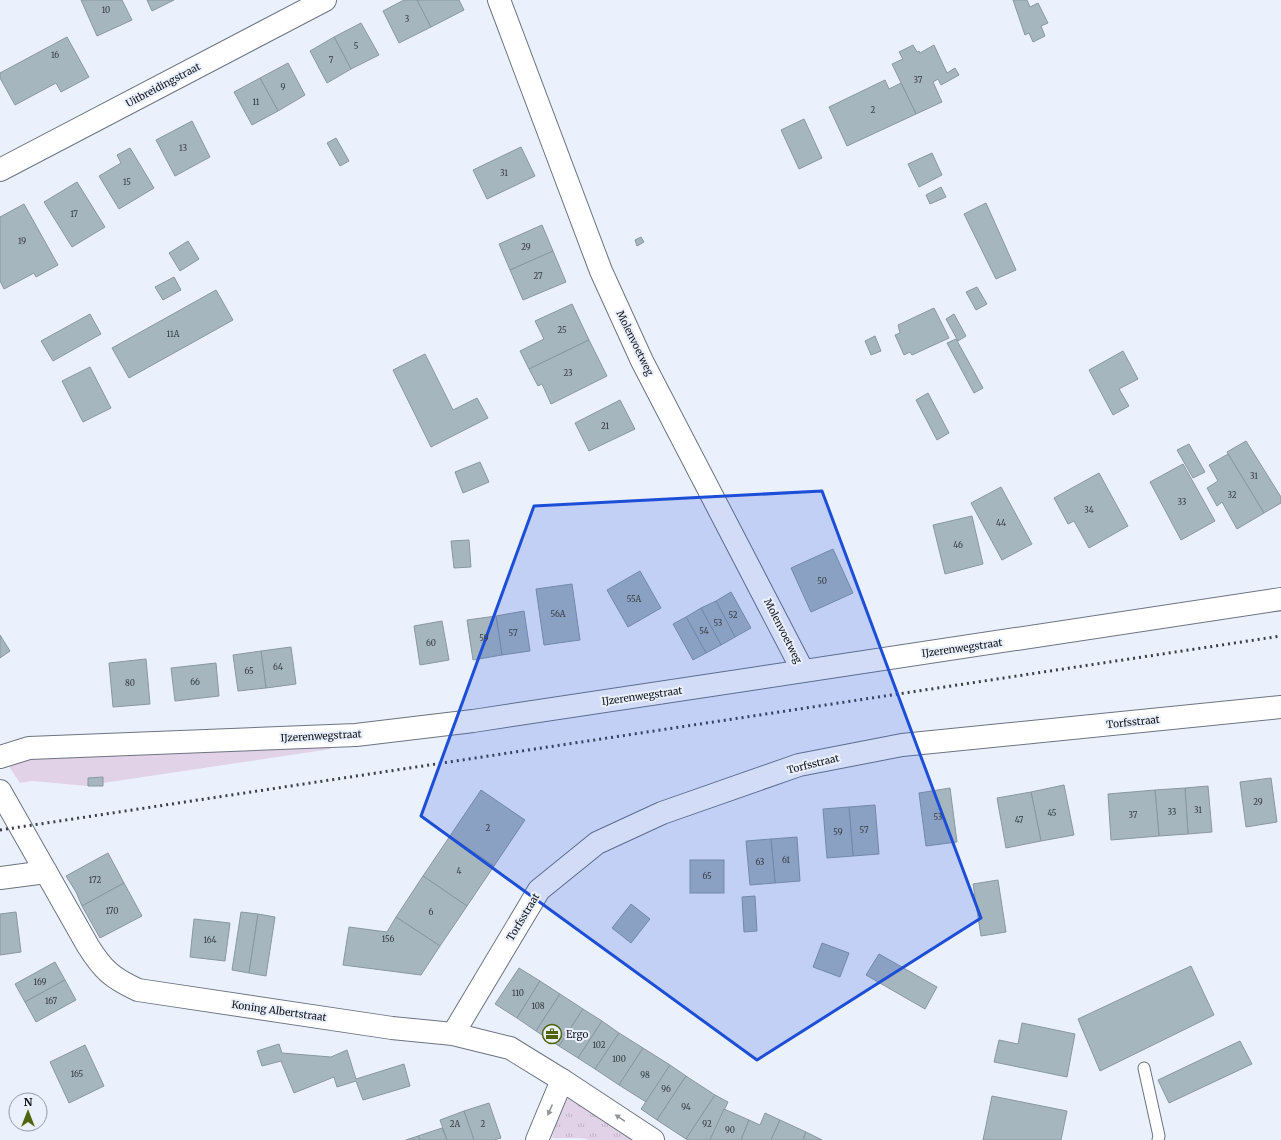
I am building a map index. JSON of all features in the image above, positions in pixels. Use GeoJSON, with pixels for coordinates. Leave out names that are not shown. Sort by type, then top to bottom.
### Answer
{"type":"FeatureCollection","features":[{"type":"Feature","properties":{"kind":"street","name":"Uitbreidingstraat"},"geometry":{"type":"LineString","coordinates":[[0,170],[325,0]]}},
{"type":"Feature","properties":{"kind":"street","name":"Molenvoetweg"},"geometry":{"type":"LineString","coordinates":[[499,0],[601,272],[642,361],[803,671]]}},
{"type":"Feature","properties":{"kind":"street","name":"IJzerenwegstraat"},"geometry":{"type":"LineString","coordinates":[[0,757],[29,748],[356,735],[481,720],[1281,599]]}},
{"type":"Feature","properties":{"kind":"street","name":"Torfsstraat"},"geometry":{"type":"LineString","coordinates":[[453,1034],[539,890],[597,843],[662,813],[798,766],[902,745],[1281,707]]}},
{"type":"Feature","properties":{"kind":"street","name":"Koning Albertstraat"},"geometry":{"type":"LineString","coordinates":[[1,793],[88,946],[100,965],[119,982],[138,990],[392,1028],[453,1034],[510,1048],[562,1080],[653,1140]]}},
{"type":"Feature","properties":{"kind":"street"},"geometry":{"type":"LineString","coordinates":[[0,878],[46,872]]}},
{"type":"Feature","properties":{"kind":"street"},"geometry":{"type":"LineString","coordinates":[[537,1140],[562,1080]]}},
{"type":"Feature","properties":{"kind":"lane"},"geometry":{"type":"LineString","coordinates":[[1144,1068],[1159,1136],[1158,1140]]}},
{"type":"Feature","properties":{"kind":"highlighted area"},"geometry":{"type":"Polygon","coordinates":[[[822,491],[981,918],[757,1060],[421,816],[534,506],[822,491]]]}},
{"type":"Feature","properties":{"kind":"green space"},"geometry":{"type":"Polygon","coordinates":[[[331,742],[331,749],[103,783],[103,777],[88,778],[88,786],[32,781],[20,783],[10,768],[10,763],[16,757],[331,742]]]}},
{"type":"Feature","properties":{"kind":"green space"},"geometry":{"type":"Polygon","coordinates":[[[574,1098],[634,1140],[552,1138],[563,1100],[574,1098]]]}},
{"type":"Feature","properties":{"kind":"building"},"geometry":{"type":"Polygon","coordinates":[[[81,0],[122,0],[132,20],[97,36],[81,0]]]}},
{"type":"Feature","properties":{"kind":"building"},"geometry":{"type":"Polygon","coordinates":[[[147,0],[174,0],[152,11],[147,0]]]}},
{"type":"Feature","properties":{"kind":"building"},"geometry":{"type":"Polygon","coordinates":[[[404,0],[417,0],[431,27],[399,43],[383,11],[404,0]]]}},
{"type":"Feature","properties":{"kind":"building"},"geometry":{"type":"Polygon","coordinates":[[[417,0],[459,0],[464,10],[431,27],[417,0]]]}},
{"type":"Feature","properties":{"kind":"building"},"geometry":{"type":"Polygon","coordinates":[[[1013,0],[1027,0],[1030,7],[1038,3],[1048,23],[1041,26],[1045,36],[1033,42],[1029,33],[1025,35],[1013,0]]]}},
{"type":"Feature","properties":{"kind":"building"},"geometry":{"type":"Polygon","coordinates":[[[361,23],[379,55],[351,69],[334,37],[361,23]]]}},
{"type":"Feature","properties":{"kind":"building"},"geometry":{"type":"Polygon","coordinates":[[[67,37],[89,77],[61,92],[56,83],[15,105],[0,78],[0,73],[67,37]]]}},
{"type":"Feature","properties":{"kind":"building"},"geometry":{"type":"Polygon","coordinates":[[[334,37],[351,69],[327,83],[310,51],[334,37]]]}},
{"type":"Feature","properties":{"kind":"building"},"geometry":{"type":"Polygon","coordinates":[[[913,45],[917,52],[919,51],[920,53],[934,45],[947,73],[955,68],[959,75],[941,85],[938,79],[933,82],[942,102],[916,114],[892,64],[903,59],[899,52],[913,45]]]}},
{"type":"Feature","properties":{"kind":"building"},"geometry":{"type":"Polygon","coordinates":[[[288,63],[305,95],[278,111],[260,78],[288,63]]]}},
{"type":"Feature","properties":{"kind":"building"},"geometry":{"type":"Polygon","coordinates":[[[260,78],[278,111],[252,125],[234,92],[260,78]]]}},
{"type":"Feature","properties":{"kind":"building"},"geometry":{"type":"Polygon","coordinates":[[[885,80],[889,89],[901,83],[916,114],[847,146],[829,107],[885,80]]]}},
{"type":"Feature","properties":{"kind":"building"},"geometry":{"type":"Polygon","coordinates":[[[804,119],[822,158],[799,169],[781,130],[804,119]]]}},
{"type":"Feature","properties":{"kind":"building"},"geometry":{"type":"Polygon","coordinates":[[[192,121],[210,157],[175,176],[156,140],[192,121]]]}},
{"type":"Feature","properties":{"kind":"building"},"geometry":{"type":"Polygon","coordinates":[[[336,138],[349,161],[340,166],[327,143],[336,138]]]}},
{"type":"Feature","properties":{"kind":"building"},"geometry":{"type":"Polygon","coordinates":[[[521,147],[535,176],[487,199],[473,170],[521,147]]]}},
{"type":"Feature","properties":{"kind":"building"},"geometry":{"type":"Polygon","coordinates":[[[130,148],[154,188],[119,209],[99,176],[121,163],[117,155],[130,148]]]}},
{"type":"Feature","properties":{"kind":"building"},"geometry":{"type":"Polygon","coordinates":[[[932,153],[942,175],[919,187],[908,164],[932,153]]]}},
{"type":"Feature","properties":{"kind":"building"},"geometry":{"type":"Polygon","coordinates":[[[77,182],[105,227],[72,247],[44,202],[77,182]]]}},
{"type":"Feature","properties":{"kind":"building"},"geometry":{"type":"Polygon","coordinates":[[[941,187],[946,197],[930,204],[926,195],[941,187]]]}},
{"type":"Feature","properties":{"kind":"building"},"geometry":{"type":"Polygon","coordinates":[[[986,203],[1016,270],[996,279],[964,214],[986,203]]]}},
{"type":"Feature","properties":{"kind":"building"},"geometry":{"type":"Polygon","coordinates":[[[24,204],[58,265],[36,277],[34,273],[4,289],[0,281],[0,217],[24,204]]]}},
{"type":"Feature","properties":{"kind":"building"},"geometry":{"type":"Polygon","coordinates":[[[542,225],[553,251],[510,270],[499,244],[542,225]]]}},
{"type":"Feature","properties":{"kind":"building"},"geometry":{"type":"Polygon","coordinates":[[[641,237],[644,242],[637,246],[635,240],[641,237]]]}},
{"type":"Feature","properties":{"kind":"building"},"geometry":{"type":"Polygon","coordinates":[[[188,241],[199,259],[180,271],[169,253],[188,241]]]}},
{"type":"Feature","properties":{"kind":"building"},"geometry":{"type":"Polygon","coordinates":[[[553,251],[566,282],[523,300],[510,270],[553,251]]]}},
{"type":"Feature","properties":{"kind":"building"},"geometry":{"type":"Polygon","coordinates":[[[174,277],[181,290],[163,300],[155,287],[174,277]]]}},
{"type":"Feature","properties":{"kind":"building"},"geometry":{"type":"Polygon","coordinates":[[[977,287],[987,304],[976,310],[966,292],[977,287]]]}},
{"type":"Feature","properties":{"kind":"building"},"geometry":{"type":"Polygon","coordinates":[[[216,290],[233,320],[129,378],[112,348],[216,290]]]}},
{"type":"Feature","properties":{"kind":"building"},"geometry":{"type":"Polygon","coordinates":[[[572,304],[589,340],[529,369],[520,351],[544,339],[535,321],[572,304]]]}},
{"type":"Feature","properties":{"kind":"building"},"geometry":{"type":"Polygon","coordinates":[[[934,308],[949,338],[912,355],[910,352],[904,355],[895,335],[900,333],[898,325],[934,308]]]}},
{"type":"Feature","properties":{"kind":"building"},"geometry":{"type":"Polygon","coordinates":[[[90,314],[101,334],[53,361],[41,341],[90,314]]]}},
{"type":"Feature","properties":{"kind":"building"},"geometry":{"type":"Polygon","coordinates":[[[954,314],[966,336],[958,341],[946,319],[954,314]]]}},
{"type":"Feature","properties":{"kind":"building"},"geometry":{"type":"Polygon","coordinates":[[[875,336],[881,351],[871,355],[865,341],[875,336]]]}},
{"type":"Feature","properties":{"kind":"building"},"geometry":{"type":"Polygon","coordinates":[[[956,339],[983,388],[974,393],[947,343],[956,339]]]}},
{"type":"Feature","properties":{"kind":"building"},"geometry":{"type":"Polygon","coordinates":[[[589,340],[607,376],[551,404],[542,384],[538,386],[529,369],[589,340]]]}},
{"type":"Feature","properties":{"kind":"building"},"geometry":{"type":"Polygon","coordinates":[[[1123,351],[1138,379],[1119,389],[1129,406],[1113,415],[1089,370],[1123,351]]]}},
{"type":"Feature","properties":{"kind":"building"},"geometry":{"type":"Polygon","coordinates":[[[425,354],[453,410],[477,398],[488,418],[431,447],[393,370],[425,354]]]}},
{"type":"Feature","properties":{"kind":"building"},"geometry":{"type":"Polygon","coordinates":[[[90,367],[111,408],[83,422],[62,381],[90,367]]]}},
{"type":"Feature","properties":{"kind":"building"},"geometry":{"type":"Polygon","coordinates":[[[928,393],[949,433],[937,440],[916,400],[928,393]]]}},
{"type":"Feature","properties":{"kind":"building"},"geometry":{"type":"Polygon","coordinates":[[[620,400],[635,429],[589,451],[575,423],[620,400]]]}},
{"type":"Feature","properties":{"kind":"building"},"geometry":{"type":"Polygon","coordinates":[[[1246,441],[1281,497],[1281,503],[1264,513],[1227,452],[1246,441]]]}},
{"type":"Feature","properties":{"kind":"building"},"geometry":{"type":"Polygon","coordinates":[[[1189,444],[1205,472],[1193,478],[1177,450],[1189,444]]]}},
{"type":"Feature","properties":{"kind":"building"},"geometry":{"type":"Polygon","coordinates":[[[1228,454],[1264,513],[1237,529],[1222,502],[1217,506],[1207,488],[1218,481],[1209,465],[1228,454]]]}},
{"type":"Feature","properties":{"kind":"building"},"geometry":{"type":"Polygon","coordinates":[[[480,462],[489,482],[463,493],[455,472],[480,462]]]}},
{"type":"Feature","properties":{"kind":"building"},"geometry":{"type":"Polygon","coordinates":[[[1183,464],[1215,521],[1181,540],[1150,482],[1183,464]]]}},
{"type":"Feature","properties":{"kind":"building"},"geometry":{"type":"Polygon","coordinates":[[[1099,473],[1128,526],[1089,548],[1074,521],[1068,524],[1054,498],[1099,473]]]}},
{"type":"Feature","properties":{"kind":"building"},"geometry":{"type":"Polygon","coordinates":[[[1001,487],[1032,544],[1002,560],[971,503],[1001,487]]]}},
{"type":"Feature","properties":{"kind":"building"},"geometry":{"type":"Polygon","coordinates":[[[972,516],[983,564],[945,574],[933,525],[972,516]]]}},
{"type":"Feature","properties":{"kind":"building"},"geometry":{"type":"Polygon","coordinates":[[[469,540],[471,567],[454,568],[451,541],[469,540]]]}},
{"type":"Feature","properties":{"kind":"building"},"geometry":{"type":"Polygon","coordinates":[[[833,549],[853,593],[811,612],[791,568],[833,549]]]}},
{"type":"Feature","properties":{"kind":"building"},"geometry":{"type":"Polygon","coordinates":[[[640,571],[661,608],[628,627],[607,590],[640,571]]]}},
{"type":"Feature","properties":{"kind":"building"},"geometry":{"type":"Polygon","coordinates":[[[572,584],[580,640],[544,645],[536,589],[572,584]]]}},
{"type":"Feature","properties":{"kind":"building"},"geometry":{"type":"Polygon","coordinates":[[[731,592],[751,628],[735,637],[716,601],[731,592]]]}},
{"type":"Feature","properties":{"kind":"building"},"geometry":{"type":"Polygon","coordinates":[[[716,601],[735,637],[721,645],[701,608],[716,601]]]}},
{"type":"Feature","properties":{"kind":"building"},"geometry":{"type":"Polygon","coordinates":[[[701,608],[721,645],[706,653],[686,617],[701,608]]]}},
{"type":"Feature","properties":{"kind":"building"},"geometry":{"type":"Polygon","coordinates":[[[524,611],[530,651],[502,655],[496,616],[524,611]]]}},
{"type":"Feature","properties":{"kind":"building"},"geometry":{"type":"Polygon","coordinates":[[[496,616],[502,655],[473,660],[467,620],[496,616]]]}},
{"type":"Feature","properties":{"kind":"building"},"geometry":{"type":"Polygon","coordinates":[[[686,617],[706,653],[693,660],[673,624],[686,617]]]}},
{"type":"Feature","properties":{"kind":"building"},"geometry":{"type":"Polygon","coordinates":[[[442,621],[449,660],[420,665],[414,626],[442,621]]]}},
{"type":"Feature","properties":{"kind":"building"},"geometry":{"type":"Polygon","coordinates":[[[0,635],[10,651],[0,658],[0,635]]]}},
{"type":"Feature","properties":{"kind":"building"},"geometry":{"type":"Polygon","coordinates":[[[291,647],[296,684],[266,688],[261,651],[291,647]]]}},
{"type":"Feature","properties":{"kind":"building"},"geometry":{"type":"Polygon","coordinates":[[[261,651],[266,688],[238,691],[233,655],[261,651]]]}},
{"type":"Feature","properties":{"kind":"building"},"geometry":{"type":"Polygon","coordinates":[[[146,659],[150,704],[113,707],[109,663],[146,659]]]}},
{"type":"Feature","properties":{"kind":"building"},"geometry":{"type":"Polygon","coordinates":[[[216,663],[219,696],[175,701],[171,668],[216,663]]]}},
{"type":"Feature","properties":{"kind":"building"},"geometry":{"type":"Polygon","coordinates":[[[103,777],[103,786],[88,786],[88,778],[103,777]]]}},
{"type":"Feature","properties":{"kind":"building"},"geometry":{"type":"Polygon","coordinates":[[[1271,778],[1277,822],[1246,827],[1240,782],[1271,778]]]}},
{"type":"Feature","properties":{"kind":"building"},"geometry":{"type":"Polygon","coordinates":[[[1064,785],[1074,835],[1041,841],[1031,792],[1064,785]]]}},
{"type":"Feature","properties":{"kind":"building"},"geometry":{"type":"Polygon","coordinates":[[[1208,786],[1212,832],[1188,834],[1185,788],[1208,786]]]}},
{"type":"Feature","properties":{"kind":"building"},"geometry":{"type":"Polygon","coordinates":[[[950,788],[957,842],[926,846],[919,793],[950,788]]]}},
{"type":"Feature","properties":{"kind":"building"},"geometry":{"type":"Polygon","coordinates":[[[1185,788],[1188,834],[1159,836],[1155,790],[1185,788]]]}},
{"type":"Feature","properties":{"kind":"building"},"geometry":{"type":"Polygon","coordinates":[[[481,790],[525,820],[494,866],[450,836],[481,790]]]}},
{"type":"Feature","properties":{"kind":"building"},"geometry":{"type":"Polygon","coordinates":[[[1155,790],[1159,836],[1111,840],[1108,794],[1155,790]]]}},
{"type":"Feature","properties":{"kind":"building"},"geometry":{"type":"Polygon","coordinates":[[[1031,792],[1041,841],[1006,848],[997,798],[1031,792]]]}},
{"type":"Feature","properties":{"kind":"building"},"geometry":{"type":"Polygon","coordinates":[[[875,805],[879,854],[853,856],[849,807],[875,805]]]}},
{"type":"Feature","properties":{"kind":"building"},"geometry":{"type":"Polygon","coordinates":[[[849,807],[853,856],[827,858],[823,809],[849,807]]]}},
{"type":"Feature","properties":{"kind":"building"},"geometry":{"type":"Polygon","coordinates":[[[450,836],[494,866],[467,906],[423,876],[450,836]]]}},
{"type":"Feature","properties":{"kind":"building"},"geometry":{"type":"Polygon","coordinates":[[[797,837],[800,881],[775,883],[771,839],[797,837]]]}},
{"type":"Feature","properties":{"kind":"building"},"geometry":{"type":"Polygon","coordinates":[[[771,839],[775,883],[750,885],[746,841],[771,839]]]}},
{"type":"Feature","properties":{"kind":"building"},"geometry":{"type":"Polygon","coordinates":[[[108,853],[124,883],[82,906],[76,892],[66,876],[108,853]]]}},
{"type":"Feature","properties":{"kind":"building"},"geometry":{"type":"Polygon","coordinates":[[[690,860],[724,860],[724,893],[690,893],[690,860]]]}},
{"type":"Feature","properties":{"kind":"building"},"geometry":{"type":"Polygon","coordinates":[[[423,876],[467,906],[440,946],[396,917],[423,876]]]}},
{"type":"Feature","properties":{"kind":"building"},"geometry":{"type":"Polygon","coordinates":[[[998,880],[1006,932],[981,936],[973,884],[998,880]]]}},
{"type":"Feature","properties":{"kind":"building"},"geometry":{"type":"Polygon","coordinates":[[[124,883],[142,916],[100,938],[82,906],[124,883]]]}},
{"type":"Feature","properties":{"kind":"building"},"geometry":{"type":"Polygon","coordinates":[[[755,896],[757,931],[744,932],[742,897],[755,896]]]}},
{"type":"Feature","properties":{"kind":"building"},"geometry":{"type":"Polygon","coordinates":[[[631,904],[650,919],[631,943],[612,928],[631,904]]]}},
{"type":"Feature","properties":{"kind":"building"},"geometry":{"type":"Polygon","coordinates":[[[16,912],[21,952],[0,955],[0,914],[16,912]]]}},
{"type":"Feature","properties":{"kind":"building"},"geometry":{"type":"Polygon","coordinates":[[[241,912],[258,914],[249,973],[232,970],[241,912]]]}},
{"type":"Feature","properties":{"kind":"building"},"geometry":{"type":"Polygon","coordinates":[[[258,914],[275,917],[266,976],[249,973],[258,914]]]}},
{"type":"Feature","properties":{"kind":"building"},"geometry":{"type":"Polygon","coordinates":[[[396,917],[440,946],[421,975],[343,965],[349,927],[387,932],[396,917]]]}},
{"type":"Feature","properties":{"kind":"building"},"geometry":{"type":"Polygon","coordinates":[[[194,919],[230,923],[225,961],[190,957],[194,919]]]}},
{"type":"Feature","properties":{"kind":"building"},"geometry":{"type":"Polygon","coordinates":[[[822,943],[849,953],[840,977],[813,967],[822,943]]]}},
{"type":"Feature","properties":{"kind":"building"},"geometry":{"type":"Polygon","coordinates":[[[879,954],[937,987],[925,1009],[866,975],[879,954]]]}},
{"type":"Feature","properties":{"kind":"building"},"geometry":{"type":"Polygon","coordinates":[[[55,962],[65,980],[25,1002],[15,984],[55,962]]]}},
{"type":"Feature","properties":{"kind":"building"},"geometry":{"type":"Polygon","coordinates":[[[1191,966],[1214,1015],[1100,1071],[1078,1019],[1191,966]]]}},
{"type":"Feature","properties":{"kind":"building"},"geometry":{"type":"Polygon","coordinates":[[[519,968],[540,981],[517,1018],[495,1004],[519,968]]]}},
{"type":"Feature","properties":{"kind":"building"},"geometry":{"type":"Polygon","coordinates":[[[65,980],[76,1000],[36,1022],[25,1002],[65,980]]]}},
{"type":"Feature","properties":{"kind":"building"},"geometry":{"type":"Polygon","coordinates":[[[540,981],[560,994],[536,1031],[517,1018],[540,981]]]}},
{"type":"Feature","properties":{"kind":"building"},"geometry":{"type":"Polygon","coordinates":[[[560,994],[583,1009],[559,1046],[536,1031],[560,994]]]}},
{"type":"Feature","properties":{"kind":"building"},"geometry":{"type":"Polygon","coordinates":[[[583,1009],[602,1021],[578,1058],[559,1046],[583,1009]]]}},
{"type":"Feature","properties":{"kind":"building"},"geometry":{"type":"Polygon","coordinates":[[[602,1021],[619,1033],[595,1069],[578,1058],[602,1021]]]}},
{"type":"Feature","properties":{"kind":"building"},"geometry":{"type":"Polygon","coordinates":[[[1022,1023],[1075,1034],[1067,1077],[994,1062],[999,1040],[1018,1044],[1022,1023]]]}},
{"type":"Feature","properties":{"kind":"building"},"geometry":{"type":"Polygon","coordinates":[[[619,1033],[643,1048],[619,1085],[595,1069],[619,1033]]]}},
{"type":"Feature","properties":{"kind":"building"},"geometry":{"type":"Polygon","coordinates":[[[1240,1041],[1252,1064],[1169,1103],[1158,1080],[1240,1041]]]}},
{"type":"Feature","properties":{"kind":"building"},"geometry":{"type":"Polygon","coordinates":[[[279,1044],[282,1053],[331,1057],[347,1050],[356,1079],[404,1064],[410,1086],[363,1100],[356,1081],[337,1087],[334,1077],[294,1093],[281,1061],[262,1066],[257,1051],[279,1044]]]}},
{"type":"Feature","properties":{"kind":"building"},"geometry":{"type":"Polygon","coordinates":[[[85,1045],[104,1086],[69,1103],[50,1062],[85,1045]]]}},
{"type":"Feature","properties":{"kind":"building"},"geometry":{"type":"Polygon","coordinates":[[[643,1048],[670,1065],[646,1102],[619,1085],[643,1048]]]}},
{"type":"Feature","properties":{"kind":"building"},"geometry":{"type":"Polygon","coordinates":[[[670,1065],[686,1076],[657,1120],[641,1109],[670,1065]]]}},
{"type":"Feature","properties":{"kind":"building"},"geometry":{"type":"Polygon","coordinates":[[[686,1076],[715,1095],[686,1139],[657,1120],[686,1076]]]}},
{"type":"Feature","properties":{"kind":"building"},"geometry":{"type":"Polygon","coordinates":[[[715,1095],[728,1102],[710,1140],[686,1139],[715,1095]]]}},
{"type":"Feature","properties":{"kind":"building"},"geometry":{"type":"Polygon","coordinates":[[[992,1096],[1067,1111],[1061,1140],[983,1140],[992,1096]]]}},
{"type":"Feature","properties":{"kind":"building"},"geometry":{"type":"Polygon","coordinates":[[[489,1103],[501,1138],[494,1140],[474,1140],[464,1111],[489,1103]]]}},
{"type":"Feature","properties":{"kind":"building"},"geometry":{"type":"Polygon","coordinates":[[[724,1109],[749,1120],[741,1140],[710,1140],[724,1109]]]}},
{"type":"Feature","properties":{"kind":"building"},"geometry":{"type":"Polygon","coordinates":[[[464,1111],[474,1140],[447,1140],[440,1120],[464,1111]]]}},
{"type":"Feature","properties":{"kind":"building"},"geometry":{"type":"Polygon","coordinates":[[[765,1113],[780,1120],[771,1140],[741,1140],[749,1120],[760,1125],[765,1113]]]}},
{"type":"Feature","properties":{"kind":"building"},"geometry":{"type":"Polygon","coordinates":[[[780,1120],[806,1132],[803,1140],[771,1140],[780,1120]]]}},
{"type":"Feature","properties":{"kind":"building"},"geometry":{"type":"Polygon","coordinates":[[[442,1128],[447,1140],[420,1140],[418,1136],[442,1128]]]}},
{"type":"Feature","properties":{"kind":"building"},"geometry":{"type":"Polygon","coordinates":[[[806,1132],[822,1140],[803,1140],[806,1132]]]}},
{"type":"Feature","properties":{"kind":"building"},"geometry":{"type":"Polygon","coordinates":[[[418,1136],[420,1140],[406,1140],[418,1136]]]}},
{"type":"Feature","properties":{"kind":"railway"},"geometry":{"type":"LineString","coordinates":[[0,830],[1281,636]]}},
{"type":"Feature","properties":{"kind":"place","name":"Ergo"},"geometry":{"type":"Point","coordinates":[552,1034]}}]}
